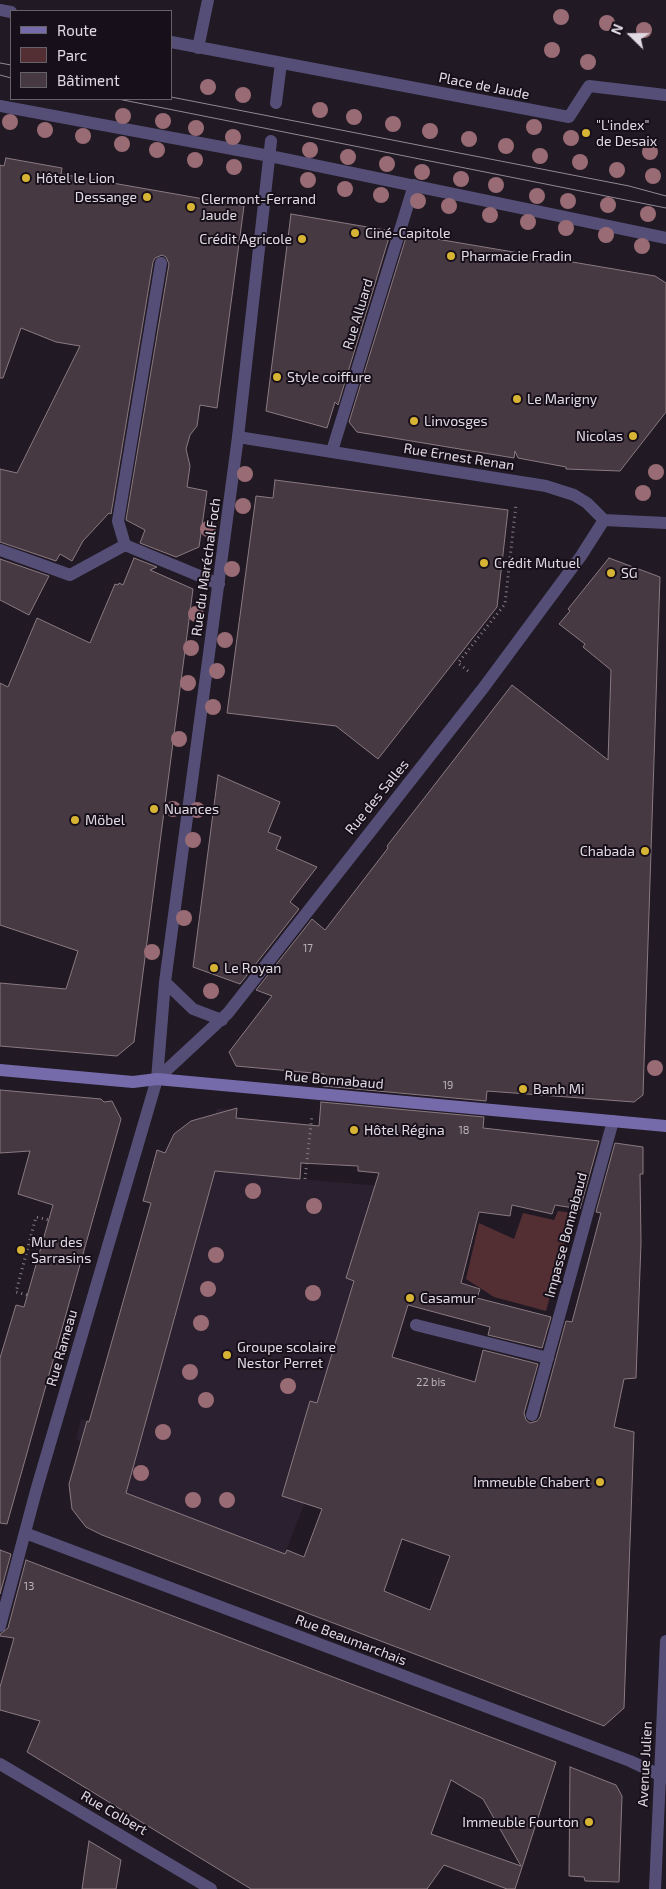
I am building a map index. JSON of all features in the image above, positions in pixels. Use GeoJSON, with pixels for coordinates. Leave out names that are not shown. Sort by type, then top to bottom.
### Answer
{"type":"FeatureCollection","features":[{"type":"Feature","properties":{"kind":"main road","name":"Rue Bonnabaud"},"geometry":{"type":"LineString","coordinates":[[0,1070],[133,1082],[157,1079],[666,1126]]}},
{"type":"Feature","properties":{"kind":"street"},"geometry":{"type":"LineString","coordinates":[[198,48],[208,0]]}},
{"type":"Feature","properties":{"kind":"street","name":"Place de Jaude"},"geometry":{"type":"LineString","coordinates":[[172,42],[569,117],[589,86],[666,95]]}},
{"type":"Feature","properties":{"kind":"street"},"geometry":{"type":"LineString","coordinates":[[276,103],[281,63]]}},
{"type":"Feature","properties":{"kind":"street"},"geometry":{"type":"LineString","coordinates":[[0,106],[270,156],[666,238]]}},
{"type":"Feature","properties":{"kind":"street"},"geometry":{"type":"LineString","coordinates":[[270,156],[271,141]]}},
{"type":"Feature","properties":{"kind":"street","name":"Rue du Maréchal Foch"},"geometry":{"type":"LineString","coordinates":[[157,1079],[165,982],[238,437],[270,156]]}},
{"type":"Feature","properties":{"kind":"street","name":"Rue Alluard"},"geometry":{"type":"LineString","coordinates":[[332,452],[414,185]]}},
{"type":"Feature","properties":{"kind":"street"},"geometry":{"type":"LineString","coordinates":[[125,545],[118,521],[161,263]]}},
{"type":"Feature","properties":{"kind":"street","name":"Rue Ernest Renan"},"geometry":{"type":"LineString","coordinates":[[238,437],[546,486],[574,495],[587,503],[604,520]]}},
{"type":"Feature","properties":{"kind":"street"},"geometry":{"type":"LineString","coordinates":[[604,520],[666,523]]}},
{"type":"Feature","properties":{"kind":"street","name":"Rue des Salles"},"geometry":{"type":"LineString","coordinates":[[157,1079],[222,1020],[484,687],[581,556],[604,520]]}},
{"type":"Feature","properties":{"kind":"street"},"geometry":{"type":"LineString","coordinates":[[0,550],[70,575],[125,545]]}},
{"type":"Feature","properties":{"kind":"street"},"geometry":{"type":"LineString","coordinates":[[125,545],[219,584]]}},
{"type":"Feature","properties":{"kind":"street"},"geometry":{"type":"LineString","coordinates":[[165,982],[193,1009],[222,1020]]}},
{"type":"Feature","properties":{"kind":"street","name":"Rue Rameau"},"geometry":{"type":"LineString","coordinates":[[0,1626],[25,1533],[157,1079]]}},
{"type":"Feature","properties":{"kind":"street","name":"Impasse Bonnabaud"},"geometry":{"type":"LineString","coordinates":[[532,1415],[613,1121]]}},
{"type":"Feature","properties":{"kind":"street"},"geometry":{"type":"LineString","coordinates":[[416,1326],[548,1358]]}},
{"type":"Feature","properties":{"kind":"street","name":"Rue Beaumarchais"},"geometry":{"type":"LineString","coordinates":[[25,1533],[630,1761],[663,1777]]}},
{"type":"Feature","properties":{"kind":"street","name":"Avenue Julien"},"geometry":{"type":"LineString","coordinates":[[655,1889],[663,1777],[666,1641]]}},
{"type":"Feature","properties":{"kind":"street","name":"Rue Colbert"},"geometry":{"type":"LineString","coordinates":[[0,1764],[211,1889]]}},
{"type":"Feature","properties":{"kind":"path"},"geometry":{"type":"LineString","coordinates":[[468,671],[458,663],[505,604],[516,504]]}},
{"type":"Feature","properties":{"kind":"path"},"geometry":{"type":"LineString","coordinates":[[305,1179],[312,1115]]}},
{"type":"Feature","properties":{"kind":"path"},"geometry":{"type":"LineString","coordinates":[[27,1295],[16,1292],[36,1217],[49,1220]]}},
{"type":"Feature","properties":{"kind":"shaded area","name":"Groupe scolaire Nestor Perret"},"geometry":{"type":"Polygon","coordinates":[[[217,1108],[237,1110],[236,1118],[304,1125],[300,1179],[394,1187],[316,1473],[285,1554],[102,1535],[86,1527],[76,1517],[69,1495],[69,1484],[81,1441],[76,1439],[81,1419],[89,1421],[151,1203],[143,1201],[157,1150],[165,1153],[174,1134],[191,1121],[215,1117],[217,1108]]]}},
{"type":"Feature","properties":{"kind":"green space"},"geometry":{"type":"Polygon","coordinates":[[[558,1211],[573,1213],[546,1311],[494,1297],[466,1279],[479,1223],[514,1239],[523,1213],[554,1220],[558,1211]]]}},
{"type":"Feature","properties":{"kind":"building"},"geometry":{"type":"Polygon","coordinates":[[[6,158],[62,168],[61,174],[244,206],[217,408],[200,405],[197,426],[190,435],[186,449],[190,466],[187,487],[207,491],[199,547],[176,557],[140,543],[145,530],[126,520],[169,264],[166,257],[162,255],[155,258],[153,262],[111,514],[109,513],[83,541],[72,561],[60,554],[56,561],[0,542],[0,469],[17,473],[80,346],[56,342],[21,328],[3,378],[0,378],[0,165],[4,166],[6,158]]]}},
{"type":"Feature","properties":{"kind":"building"},"geometry":{"type":"Polygon","coordinates":[[[291,214],[391,231],[338,405],[335,402],[327,428],[266,411],[291,214]]]}},
{"type":"Feature","properties":{"kind":"building"},"geometry":{"type":"Polygon","coordinates":[[[407,234],[655,276],[666,283],[666,412],[620,471],[566,469],[566,467],[518,458],[515,451],[514,458],[357,432],[349,422],[407,234]]]}},
{"type":"Feature","properties":{"kind":"building"},"geometry":{"type":"Polygon","coordinates":[[[275,480],[508,510],[497,607],[378,759],[336,726],[227,713],[256,496],[273,498],[275,480]]]}},
{"type":"Feature","properties":{"kind":"building"},"geometry":{"type":"Polygon","coordinates":[[[134,558],[157,567],[150,570],[193,589],[134,1042],[117,1056],[0,1046],[0,983],[66,989],[78,951],[0,925],[0,683],[8,687],[37,618],[90,643],[115,584],[123,585],[134,558]]]}},
{"type":"Feature","properties":{"kind":"building"},"geometry":{"type":"Polygon","coordinates":[[[609,558],[660,577],[643,1095],[634,1102],[487,1091],[486,1101],[323,1086],[324,1074],[236,1066],[229,1052],[272,996],[256,990],[312,919],[325,930],[388,848],[387,846],[512,685],[608,760],[611,670],[583,647],[585,644],[559,624],[570,611],[568,609],[609,558]]]}},
{"type":"Feature","properties":{"kind":"building"},"geometry":{"type":"Polygon","coordinates":[[[0,559],[49,576],[29,615],[0,600],[0,559]]]}},
{"type":"Feature","properties":{"kind":"building"},"geometry":{"type":"Polygon","coordinates":[[[218,775],[280,802],[268,832],[281,837],[276,849],[317,867],[290,902],[299,909],[240,984],[193,967],[218,775]]]}},
{"type":"Feature","properties":{"kind":"building"},"geometry":{"type":"Polygon","coordinates":[[[0,1090],[101,1099],[104,1102],[112,1101],[121,1119],[7,1524],[0,1523],[0,1358],[16,1305],[24,1307],[53,1205],[18,1194],[30,1151],[0,1153],[0,1090]]]}},
{"type":"Feature","properties":{"kind":"building"},"geometry":{"type":"Polygon","coordinates":[[[321,1102],[484,1117],[483,1128],[599,1141],[580,1209],[555,1205],[552,1214],[512,1205],[510,1216],[479,1212],[461,1283],[480,1289],[477,1298],[551,1317],[542,1348],[488,1335],[490,1327],[408,1305],[392,1357],[475,1382],[483,1350],[538,1364],[524,1413],[526,1420],[530,1423],[537,1421],[540,1417],[566,1321],[572,1322],[601,1213],[596,1212],[615,1143],[643,1147],[643,1174],[640,1174],[641,1243],[636,1378],[624,1379],[614,1427],[634,1432],[624,1708],[604,1726],[102,1535],[86,1527],[72,1509],[69,1484],[87,1421],[89,1422],[151,1203],[143,1201],[157,1150],[165,1153],[174,1134],[191,1121],[237,1108],[236,1118],[319,1126],[321,1102]],[[301,1163],[300,1179],[215,1171],[126,1493],[285,1554],[287,1550],[304,1557],[322,1509],[282,1496],[310,1401],[317,1403],[354,1281],[346,1278],[379,1173],[358,1171],[358,1166],[301,1163]],[[402,1539],[384,1591],[430,1610],[450,1556],[402,1539]]]}},
{"type":"Feature","properties":{"kind":"building"},"geometry":{"type":"Polygon","coordinates":[[[0,1550],[11,1554],[0,1594],[0,1550]]]}},
{"type":"Feature","properties":{"kind":"building"},"geometry":{"type":"Polygon","coordinates":[[[26,1560],[556,1762],[515,1889],[507,1889],[444,1865],[427,1889],[251,1889],[27,1752],[40,1721],[0,1710],[0,1687],[14,1638],[0,1636],[0,1634],[8,1628],[26,1560]],[[451,1780],[431,1834],[521,1866],[483,1799],[451,1780]]]}},
{"type":"Feature","properties":{"kind":"building","name":"Immeuble Fourton"},"geometry":{"type":"Polygon","coordinates":[[[570,1767],[616,1785],[622,1796],[619,1882],[585,1881],[584,1877],[569,1876],[570,1767]]]}},
{"type":"Feature","properties":{"kind":"building"},"geometry":{"type":"Polygon","coordinates":[[[89,1841],[121,1860],[116,1889],[82,1889],[89,1841]]]}},
{"type":"Feature","properties":{"kind":"tram line"},"geometry":{"type":"LineString","coordinates":[[0,63],[10,65]]}},
{"type":"Feature","properties":{"kind":"tram line"},"geometry":{"type":"LineString","coordinates":[[0,75],[10,78]]}},
{"type":"Feature","properties":{"kind":"tram line"},"geometry":{"type":"LineString","coordinates":[[172,97],[629,186],[666,196]]}},
{"type":"Feature","properties":{"kind":"tram line"},"geometry":{"type":"LineString","coordinates":[[123,100],[666,208]]}},
{"type":"Feature","properties":{"kind":"place","name":"\"L'index\" de Desaix"},"geometry":{"type":"Point","coordinates":[586,133]}},
{"type":"Feature","properties":{"kind":"place","name":"Hôtel le Lion"},"geometry":{"type":"Point","coordinates":[26,178]}},
{"type":"Feature","properties":{"kind":"place","name":"Dessange"},"geometry":{"type":"Point","coordinates":[147,197]}},
{"type":"Feature","properties":{"kind":"place","name":"Clermont-Ferrand Jaude"},"geometry":{"type":"Point","coordinates":[191,207]}},
{"type":"Feature","properties":{"kind":"place","name":"Ciné-Capitole"},"geometry":{"type":"Point","coordinates":[355,233]}},
{"type":"Feature","properties":{"kind":"place","name":"Crédit Agricole"},"geometry":{"type":"Point","coordinates":[302,239]}},
{"type":"Feature","properties":{"kind":"place","name":"Pharmacie Fradin"},"geometry":{"type":"Point","coordinates":[451,256]}},
{"type":"Feature","properties":{"kind":"place","name":"Style coiffure"},"geometry":{"type":"Point","coordinates":[277,377]}},
{"type":"Feature","properties":{"kind":"place","name":"Le Marigny"},"geometry":{"type":"Point","coordinates":[517,399]}},
{"type":"Feature","properties":{"kind":"place","name":"Linvosges"},"geometry":{"type":"Point","coordinates":[414,421]}},
{"type":"Feature","properties":{"kind":"place","name":"Nicolas"},"geometry":{"type":"Point","coordinates":[633,436]}},
{"type":"Feature","properties":{"kind":"place","name":"Crédit Mutuel"},"geometry":{"type":"Point","coordinates":[484,563]}},
{"type":"Feature","properties":{"kind":"place","name":"SG"},"geometry":{"type":"Point","coordinates":[611,573]}},
{"type":"Feature","properties":{"kind":"place","name":"Nuances"},"geometry":{"type":"Point","coordinates":[154,809]}},
{"type":"Feature","properties":{"kind":"place","name":"Möbel"},"geometry":{"type":"Point","coordinates":[75,820]}},
{"type":"Feature","properties":{"kind":"place","name":"Chabada"},"geometry":{"type":"Point","coordinates":[645,851]}},
{"type":"Feature","properties":{"kind":"place","name":"Le Royan"},"geometry":{"type":"Point","coordinates":[214,968]}},
{"type":"Feature","properties":{"kind":"place","name":"Banh Mi"},"geometry":{"type":"Point","coordinates":[523,1089]}},
{"type":"Feature","properties":{"kind":"place","name":"Hôtel Régina"},"geometry":{"type":"Point","coordinates":[354,1130]}},
{"type":"Feature","properties":{"kind":"place","name":"Mur des Sarrasins"},"geometry":{"type":"Point","coordinates":[21,1250]}},
{"type":"Feature","properties":{"kind":"place","name":"Casamur"},"geometry":{"type":"Point","coordinates":[410,1298]}},
{"type":"Feature","properties":{"kind":"place","name":"Groupe scolaire Nestor Perret"},"geometry":{"type":"Point","coordinates":[227,1355]}},
{"type":"Feature","properties":{"kind":"place","name":"Immeuble Chabert"},"geometry":{"type":"Point","coordinates":[600,1482]}},
{"type":"Feature","properties":{"kind":"place","name":"Immeuble Fourton"},"geometry":{"type":"Point","coordinates":[589,1822]}}]}
